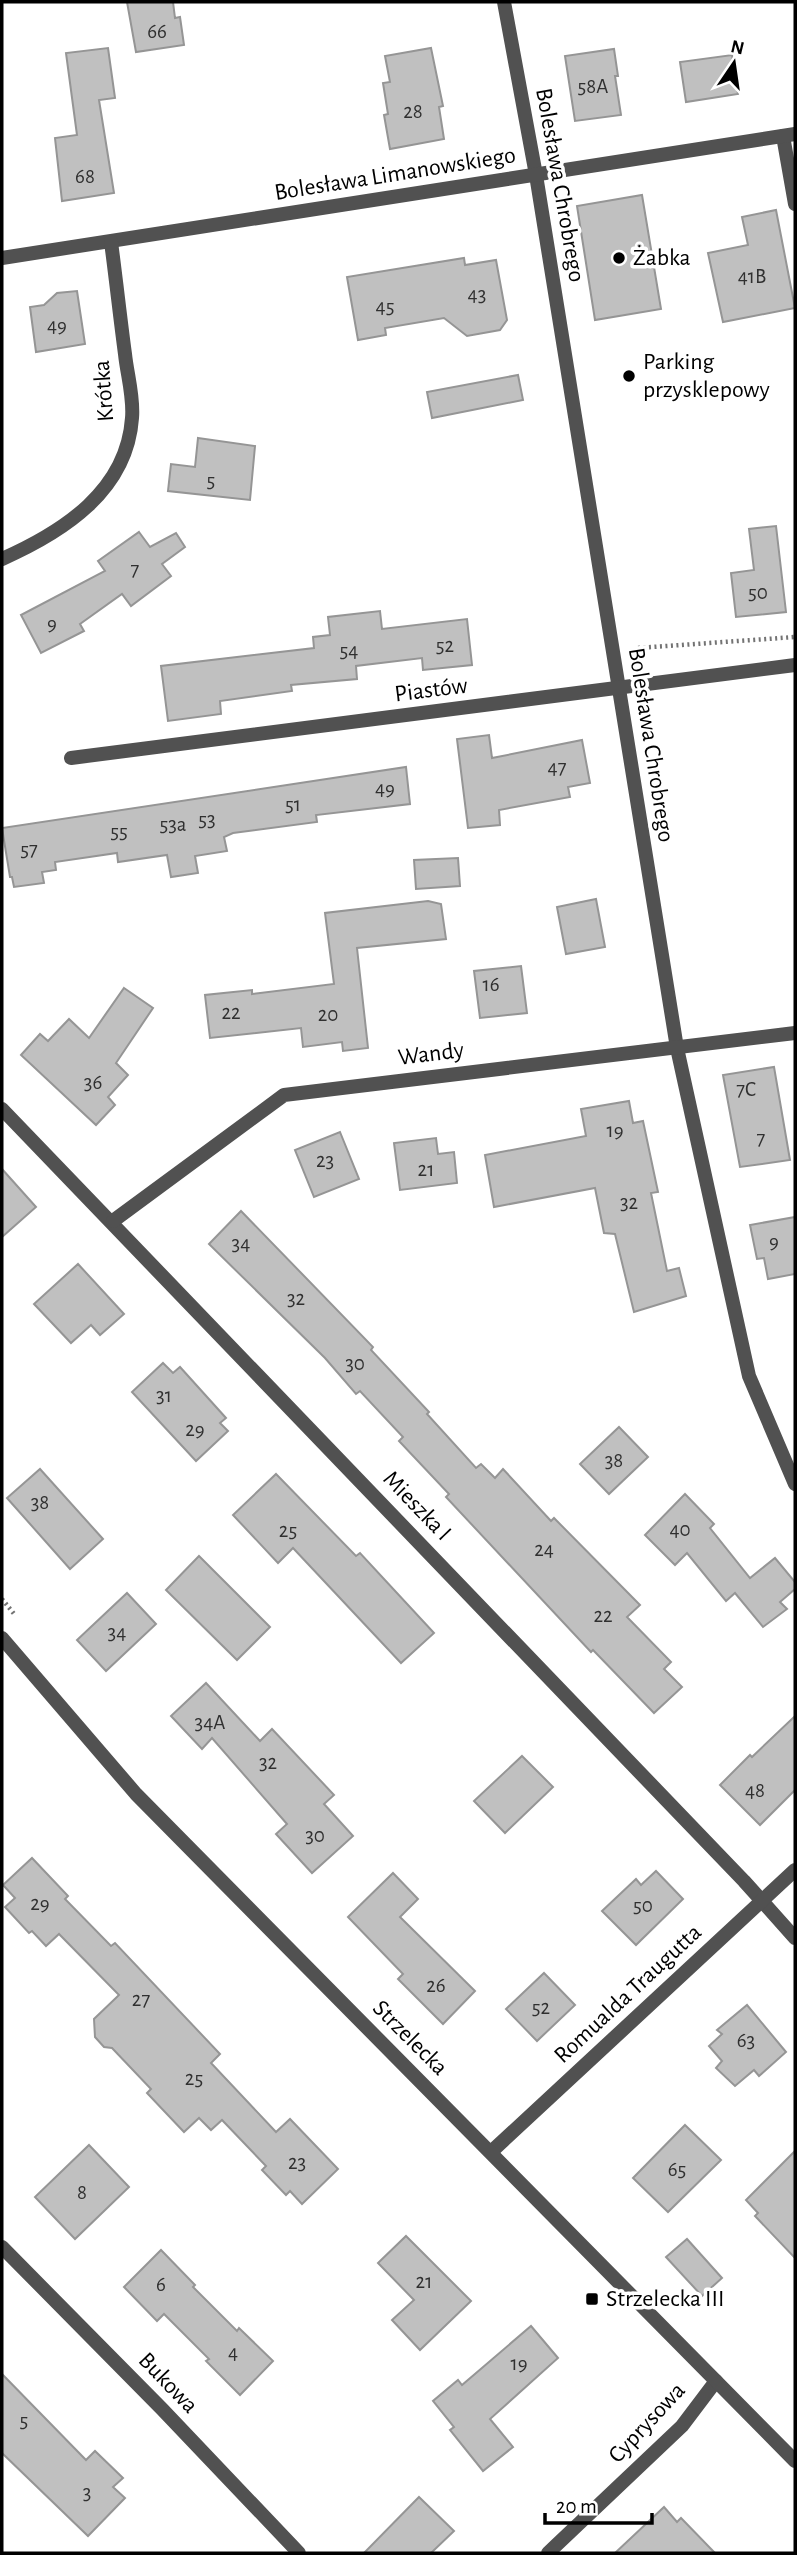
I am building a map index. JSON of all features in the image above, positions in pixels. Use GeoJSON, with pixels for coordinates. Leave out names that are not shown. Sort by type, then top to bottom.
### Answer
{"type":"FeatureCollection","features":[{"type":"Feature","properties":{"kind":"street","name":"Bolesława Chrobrego"},"geometry":{"type":"LineString","coordinates":[[504,2],[536,175],[677,1048],[749,1376],[795,1484]]}},
{"type":"Feature","properties":{"kind":"street","name":"Bolesława Limanowskiego"},"geometry":{"type":"LineString","coordinates":[[2,257],[789,134]]}},
{"type":"Feature","properties":{"kind":"street"},"geometry":{"type":"LineString","coordinates":[[789,134],[795,204]]}},
{"type":"Feature","properties":{"kind":"street","name":"Krótka"},"geometry":{"type":"LineString","coordinates":[[2,559],[32,545],[84,510],[109,486],[126,452],[132,416],[111,242]]}},
{"type":"Feature","properties":{"kind":"street","name":"Piastów"},"geometry":{"type":"LineString","coordinates":[[71,758],[795,665]]}},
{"type":"Feature","properties":{"kind":"street","name":"Wandy"},"geometry":{"type":"LineString","coordinates":[[113,1221],[285,1095],[795,1033]]}},
{"type":"Feature","properties":{"kind":"street","name":"Mieszka I"},"geometry":{"type":"LineString","coordinates":[[2,1108],[762,1900],[795,1938]]}},
{"type":"Feature","properties":{"kind":"street","name":"Strzelecka"},"geometry":{"type":"LineString","coordinates":[[2,1638],[136,1794],[795,2461]]}},
{"type":"Feature","properties":{"kind":"street","name":"Romualda Traugutta"},"geometry":{"type":"LineString","coordinates":[[491,2152],[795,1870]]}},
{"type":"Feature","properties":{"kind":"street","name":"Bukowa"},"geometry":{"type":"LineString","coordinates":[[2,2247],[299,2553]]}},
{"type":"Feature","properties":{"kind":"street","name":"Cyprysowa"},"geometry":{"type":"LineString","coordinates":[[548,2553],[682,2426],[716,2381]]}},
{"type":"Feature","properties":{"kind":"path"},"geometry":{"type":"LineString","coordinates":[[612,649],[795,637]]}},
{"type":"Feature","properties":{"kind":"building"},"geometry":{"type":"Polygon","coordinates":[[[127,2],[173,2],[175,18],[180,17],[184,45],[136,52],[127,2]]]}},
{"type":"Feature","properties":{"kind":"building"},"geometry":{"type":"Polygon","coordinates":[[[108,48],[115,98],[99,100],[114,193],[62,201],[55,138],[77,135],[66,53],[108,48]]]}},
{"type":"Feature","properties":{"kind":"building"},"geometry":{"type":"Polygon","coordinates":[[[431,48],[443,106],[439,107],[444,139],[390,149],[384,115],[388,114],[383,83],[390,82],[385,56],[431,48]]]}},
{"type":"Feature","properties":{"kind":"building"},"geometry":{"type":"Polygon","coordinates":[[[614,49],[621,115],[575,121],[565,56],[614,49]]]}},
{"type":"Feature","properties":{"kind":"building"},"geometry":{"type":"Polygon","coordinates":[[[732,55],[738,94],[686,102],[680,62],[732,55]]]}},
{"type":"Feature","properties":{"kind":"building","name":"Żabka"},"geometry":{"type":"Polygon","coordinates":[[[642,195],[661,309],[595,320],[577,206],[642,195]]]}},
{"type":"Feature","properties":{"kind":"building"},"geometry":{"type":"Polygon","coordinates":[[[776,210],[795,308],[723,322],[708,253],[748,245],[742,217],[776,210]]]}},
{"type":"Feature","properties":{"kind":"building"},"geometry":{"type":"Polygon","coordinates":[[[464,258],[465,265],[496,260],[507,320],[500,330],[467,336],[444,318],[385,328],[386,335],[358,340],[347,277],[464,258]]]}},
{"type":"Feature","properties":{"kind":"building"},"geometry":{"type":"Polygon","coordinates":[[[77,291],[85,344],[36,352],[30,307],[44,305],[57,293],[77,291]]]}},
{"type":"Feature","properties":{"kind":"building"},"geometry":{"type":"Polygon","coordinates":[[[518,375],[523,400],[432,418],[427,392],[518,375]]]}},
{"type":"Feature","properties":{"kind":"building"},"geometry":{"type":"Polygon","coordinates":[[[198,438],[255,446],[250,500],[168,491],[171,464],[195,467],[198,438]]]}},
{"type":"Feature","properties":{"kind":"building"},"geometry":{"type":"Polygon","coordinates":[[[776,526],[786,612],[736,617],[731,573],[754,570],[749,529],[776,526]]]}},
{"type":"Feature","properties":{"kind":"building"},"geometry":{"type":"Polygon","coordinates":[[[139,532],[150,547],[176,533],[185,547],[162,564],[171,576],[131,606],[122,594],[80,624],[84,631],[41,653],[21,615],[105,571],[98,561],[139,532]]]}},
{"type":"Feature","properties":{"kind":"building"},"geometry":{"type":"Polygon","coordinates":[[[380,611],[382,629],[467,619],[472,665],[423,670],[422,658],[356,666],[357,679],[291,685],[292,691],[220,701],[221,714],[168,721],[161,666],[314,648],[313,637],[330,635],[328,617],[380,611]]]}},
{"type":"Feature","properties":{"kind":"building"},"geometry":{"type":"Polygon","coordinates":[[[489,735],[492,758],[582,740],[590,783],[568,787],[570,797],[499,810],[500,825],[468,828],[457,739],[489,735]]]}},
{"type":"Feature","properties":{"kind":"building"},"geometry":{"type":"Polygon","coordinates":[[[406,767],[410,804],[316,815],[317,822],[233,833],[224,837],[227,851],[195,856],[198,873],[171,877],[167,855],[118,862],[117,853],[55,862],[56,870],[42,872],[44,883],[14,887],[10,877],[2,828],[406,767]]]}},
{"type":"Feature","properties":{"kind":"building"},"geometry":{"type":"Polygon","coordinates":[[[458,858],[460,886],[416,889],[414,860],[458,858]]]}},
{"type":"Feature","properties":{"kind":"building"},"geometry":{"type":"Polygon","coordinates":[[[596,899],[605,947],[566,954],[557,907],[596,899]]]}},
{"type":"Feature","properties":{"kind":"building"},"geometry":{"type":"Polygon","coordinates":[[[428,901],[441,904],[446,939],[357,948],[368,1048],[343,1051],[342,1042],[303,1047],[301,1028],[210,1038],[205,995],[252,990],[252,994],[334,984],[325,913],[428,901]]]}},
{"type":"Feature","properties":{"kind":"building"},"geometry":{"type":"Polygon","coordinates":[[[521,966],[527,1013],[480,1018],[474,971],[521,966]]]}},
{"type":"Feature","properties":{"kind":"building"},"geometry":{"type":"Polygon","coordinates":[[[124,988],[153,1008],[116,1063],[128,1075],[108,1097],[115,1105],[96,1125],[21,1055],[40,1034],[48,1041],[69,1019],[89,1038],[124,988]]]}},
{"type":"Feature","properties":{"kind":"building"},"geometry":{"type":"Polygon","coordinates":[[[774,1067],[790,1160],[740,1167],[723,1075],[774,1067]]]}},
{"type":"Feature","properties":{"kind":"building"},"geometry":{"type":"Polygon","coordinates":[[[629,1101],[633,1123],[643,1121],[658,1192],[651,1193],[667,1271],[679,1268],[686,1296],[634,1312],[615,1234],[604,1233],[595,1188],[494,1207],[485,1155],[586,1136],[581,1109],[629,1101]]]}},
{"type":"Feature","properties":{"kind":"building"},"geometry":{"type":"Polygon","coordinates":[[[340,1132],[359,1179],[314,1197],[295,1150],[340,1132]]]}},
{"type":"Feature","properties":{"kind":"building"},"geometry":{"type":"Polygon","coordinates":[[[436,1138],[438,1154],[454,1152],[457,1183],[400,1190],[394,1143],[436,1138]]]}},
{"type":"Feature","properties":{"kind":"building"},"geometry":{"type":"Polygon","coordinates":[[[2,1169],[36,1207],[2,1237],[2,1169]]]}},
{"type":"Feature","properties":{"kind":"building"},"geometry":{"type":"Polygon","coordinates":[[[241,1211],[373,1347],[371,1350],[429,1412],[427,1414],[476,1468],[481,1464],[495,1478],[503,1469],[551,1521],[554,1518],[640,1605],[627,1617],[671,1662],[664,1669],[682,1687],[654,1713],[593,1650],[591,1652],[446,1497],[449,1494],[399,1441],[403,1437],[360,1391],[356,1394],[325,1358],[209,1244],[241,1211]]]}},
{"type":"Feature","properties":{"kind":"building"},"geometry":{"type":"Polygon","coordinates":[[[795,1217],[795,1274],[768,1279],[764,1258],[757,1259],[750,1225],[795,1217]]]}},
{"type":"Feature","properties":{"kind":"building"},"geometry":{"type":"Polygon","coordinates":[[[78,1264],[124,1314],[100,1335],[91,1325],[71,1343],[34,1304],[78,1264]]]}},
{"type":"Feature","properties":{"kind":"building"},"geometry":{"type":"Polygon","coordinates":[[[163,1363],[173,1373],[180,1367],[226,1418],[220,1423],[228,1431],[196,1461],[132,1392],[163,1363]]]}},
{"type":"Feature","properties":{"kind":"building"},"geometry":{"type":"Polygon","coordinates":[[[619,1427],[648,1457],[609,1494],[580,1464],[619,1427]]]}},
{"type":"Feature","properties":{"kind":"building"},"geometry":{"type":"Polygon","coordinates":[[[40,1469],[103,1539],[70,1569],[7,1498],[40,1469]]]}},
{"type":"Feature","properties":{"kind":"building"},"geometry":{"type":"Polygon","coordinates":[[[276,1474],[356,1556],[360,1553],[434,1633],[401,1663],[293,1548],[278,1563],[233,1515],[276,1474]]]}},
{"type":"Feature","properties":{"kind":"building"},"geometry":{"type":"Polygon","coordinates":[[[685,1494],[714,1524],[710,1528],[750,1578],[775,1558],[795,1582],[795,1589],[780,1602],[787,1609],[763,1627],[735,1593],[726,1601],[687,1553],[675,1565],[645,1535],[685,1494]]]}},
{"type":"Feature","properties":{"kind":"building"},"geometry":{"type":"Polygon","coordinates":[[[199,1556],[270,1627],[237,1660],[166,1590],[199,1556]]]}},
{"type":"Feature","properties":{"kind":"building"},"geometry":{"type":"Polygon","coordinates":[[[127,1593],[156,1624],[106,1671],[77,1640],[127,1593]]]}},
{"type":"Feature","properties":{"kind":"building"},"geometry":{"type":"Polygon","coordinates":[[[206,1683],[260,1741],[272,1729],[334,1795],[324,1804],[353,1836],[312,1873],[276,1834],[287,1824],[212,1738],[202,1749],[171,1716],[206,1683]]]}},
{"type":"Feature","properties":{"kind":"building"},"geometry":{"type":"Polygon","coordinates":[[[795,1716],[795,1790],[760,1825],[720,1785],[795,1716]]]}},
{"type":"Feature","properties":{"kind":"building"},"geometry":{"type":"Polygon","coordinates":[[[522,1756],[553,1787],[505,1833],[474,1801],[522,1756]]]}},
{"type":"Feature","properties":{"kind":"building"},"geometry":{"type":"Polygon","coordinates":[[[32,1858],[68,1896],[65,1899],[111,1946],[115,1943],[220,2054],[211,2063],[276,2132],[290,2119],[338,2169],[302,2204],[290,2191],[286,2195],[262,2170],[266,2166],[222,2120],[211,2130],[199,2118],[184,2132],[147,2093],[151,2089],[112,2048],[104,2047],[95,2037],[94,2019],[119,1995],[59,1934],[46,1946],[32,1931],[29,1933],[5,1907],[15,1898],[3,1885],[32,1858]]]}},
{"type":"Feature","properties":{"kind":"building"},"geometry":{"type":"Polygon","coordinates":[[[656,1871],[683,1899],[636,1945],[602,1911],[636,1879],[641,1885],[656,1871]]]}},
{"type":"Feature","properties":{"kind":"building"},"geometry":{"type":"Polygon","coordinates":[[[393,1873],[418,1899],[400,1917],[475,1991],[443,2024],[398,1979],[403,1974],[348,1917],[393,1873]]]}},
{"type":"Feature","properties":{"kind":"building"},"geometry":{"type":"Polygon","coordinates":[[[544,1973],[575,2005],[537,2041],[506,2009],[544,1973]]]}},
{"type":"Feature","properties":{"kind":"building"},"geometry":{"type":"Polygon","coordinates":[[[747,2005],[786,2052],[759,2076],[754,2070],[735,2086],[716,2068],[722,2061],[709,2046],[722,2034],[717,2030],[747,2005]]]}},
{"type":"Feature","properties":{"kind":"building"},"geometry":{"type":"Polygon","coordinates":[[[685,2125],[721,2160],[668,2212],[633,2178],[685,2125]]]}},
{"type":"Feature","properties":{"kind":"building"},"geometry":{"type":"Polygon","coordinates":[[[89,2145],[129,2187],[75,2239],[35,2197],[89,2145]]]}},
{"type":"Feature","properties":{"kind":"building"},"geometry":{"type":"Polygon","coordinates":[[[795,2151],[795,2258],[755,2216],[758,2213],[746,2200],[795,2151]]]}},
{"type":"Feature","properties":{"kind":"building"},"geometry":{"type":"Polygon","coordinates":[[[406,2236],[471,2301],[420,2350],[392,2320],[414,2300],[378,2263],[406,2236]]]}},
{"type":"Feature","properties":{"kind":"building"},"geometry":{"type":"Polygon","coordinates":[[[687,2239],[722,2278],[702,2296],[666,2257],[687,2239]]]}},
{"type":"Feature","properties":{"kind":"building"},"geometry":{"type":"Polygon","coordinates":[[[161,2250],[237,2331],[239,2328],[273,2361],[240,2395],[164,2314],[157,2321],[124,2287],[161,2250]]]}},
{"type":"Feature","properties":{"kind":"building"},"geometry":{"type":"Polygon","coordinates":[[[531,2326],[558,2358],[490,2419],[513,2447],[483,2471],[450,2430],[454,2427],[433,2401],[458,2380],[462,2385],[531,2326]]]}},
{"type":"Feature","properties":{"kind":"building"},"geometry":{"type":"Polygon","coordinates":[[[2,2374],[86,2460],[95,2451],[123,2478],[113,2487],[125,2498],[88,2536],[2,2453],[2,2374]]]}},
{"type":"Feature","properties":{"kind":"building"},"geometry":{"type":"Polygon","coordinates":[[[419,2497],[454,2531],[431,2553],[364,2553],[419,2497]]]}},
{"type":"Feature","properties":{"kind":"building"},"geometry":{"type":"Polygon","coordinates":[[[664,2507],[677,2522],[681,2518],[715,2553],[615,2553],[664,2507]]]}},
{"type":"Feature","properties":{"kind":"place","name":"Żabka"},"geometry":{"type":"Point","coordinates":[619,258]}},
{"type":"Feature","properties":{"kind":"place","name":"Parking przysklepowy"},"geometry":{"type":"Point","coordinates":[629,376]}},
{"type":"Feature","properties":{"kind":"place","name":"Strzelecka III"},"geometry":{"type":"Point","coordinates":[592,2299]}}]}
